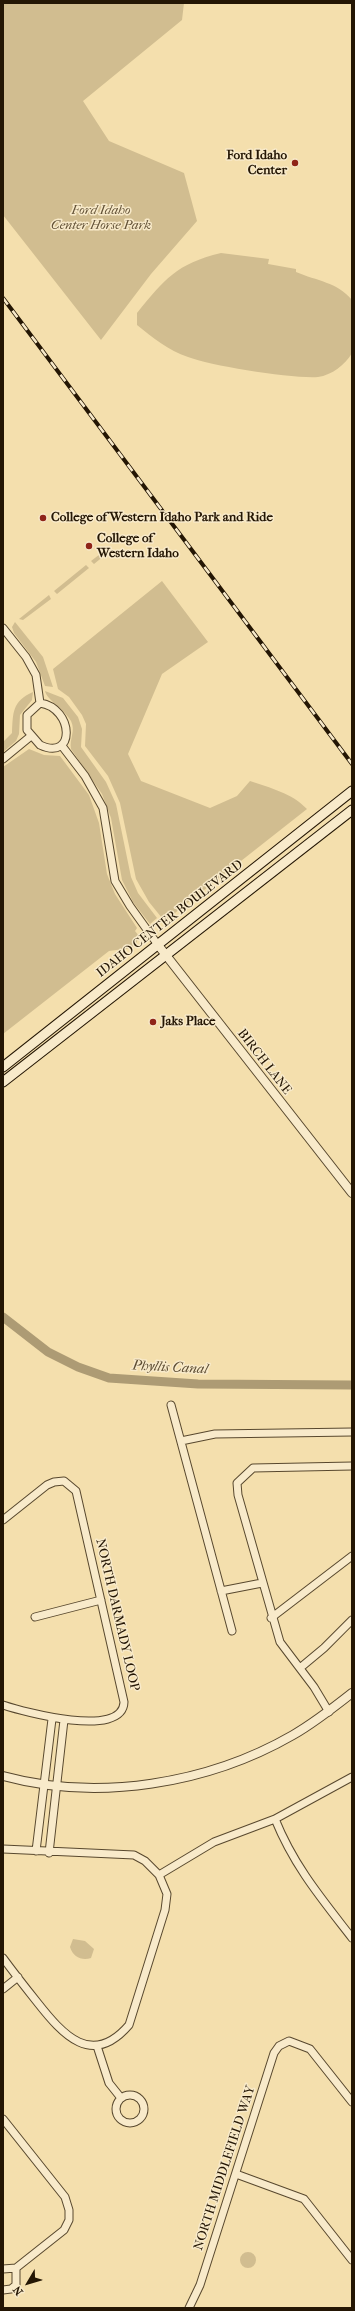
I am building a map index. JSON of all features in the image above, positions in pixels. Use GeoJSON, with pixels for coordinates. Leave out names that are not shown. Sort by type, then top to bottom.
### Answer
{"type":"FeatureCollection","features":[{"type":"Feature","properties":{"kind":"main road","name":"IDAHO CENTER BOULEVARD"},"geometry":{"type":"LineString","coordinates":[[3,1067],[352,791]]}},
{"type":"Feature","properties":{"kind":"main road","name":"IDAHO CENTER BOULEVARD"},"geometry":{"type":"LineString","coordinates":[[3,1082],[167,956],[352,810]]}},
{"type":"Feature","properties":{"kind":"street"},"geometry":{"type":"LineString","coordinates":[[3,628],[26,657],[36,675],[40,703]]}},
{"type":"Feature","properties":{"kind":"street"},"geometry":{"type":"LineString","coordinates":[[40,703],[48,704],[55,709],[66,724],[67,736],[62,746],[57,748],[44,747],[31,736],[27,730],[27,716],[40,703]]}},
{"type":"Feature","properties":{"kind":"street"},"geometry":{"type":"LineString","coordinates":[[3,759],[31,736]]}},
{"type":"Feature","properties":{"kind":"street"},"geometry":{"type":"LineString","coordinates":[[62,746],[85,776],[103,808],[115,881],[130,906],[158,945]]}},
{"type":"Feature","properties":{"kind":"street","name":"BIRCH LANE"},"geometry":{"type":"LineString","coordinates":[[158,945],[352,1193]]}},
{"type":"Feature","properties":{"kind":"street"},"geometry":{"type":"LineString","coordinates":[[171,1405],[232,1631]]}},
{"type":"Feature","properties":{"kind":"street"},"geometry":{"type":"LineString","coordinates":[[181,1441],[215,1434],[352,1432]]}},
{"type":"Feature","properties":{"kind":"street"},"geometry":{"type":"LineString","coordinates":[[329,1712],[300,1668],[280,1642],[271,1618],[238,1495],[237,1483],[253,1468],[352,1466]]}},
{"type":"Feature","properties":{"kind":"street","name":"NORTH DARMADY LOOP"},"geometry":{"type":"LineString","coordinates":[[3,1520],[47,1485],[54,1482],[64,1481],[69,1483],[76,1491],[124,1707],[118,1716],[108,1720],[64,1720],[52,1719],[3,1706]]}},
{"type":"Feature","properties":{"kind":"street"},"geometry":{"type":"LineString","coordinates":[[271,1618],[352,1556]]}},
{"type":"Feature","properties":{"kind":"street"},"geometry":{"type":"LineString","coordinates":[[221,1591],[262,1583]]}},
{"type":"Feature","properties":{"kind":"street"},"geometry":{"type":"LineString","coordinates":[[35,1616],[101,1600]]}},
{"type":"Feature","properties":{"kind":"street"},"geometry":{"type":"LineString","coordinates":[[300,1668],[324,1648],[352,1620]]}},
{"type":"Feature","properties":{"kind":"street"},"geometry":{"type":"LineString","coordinates":[[3,1776],[44,1784],[101,1787],[156,1782],[204,1772],[264,1750],[294,1735],[329,1712],[352,1693]]}},
{"type":"Feature","properties":{"kind":"street"},"geometry":{"type":"LineString","coordinates":[[36,1851],[52,1719]]}},
{"type":"Feature","properties":{"kind":"street"},"geometry":{"type":"LineString","coordinates":[[49,1853],[64,1720]]}},
{"type":"Feature","properties":{"kind":"street"},"geometry":{"type":"LineString","coordinates":[[159,1875],[214,1842],[275,1819],[351,1780]]}},
{"type":"Feature","properties":{"kind":"street"},"geometry":{"type":"LineString","coordinates":[[275,1819],[285,1843],[306,1879],[352,1938]]}},
{"type":"Feature","properties":{"kind":"street"},"geometry":{"type":"LineString","coordinates":[[3,1849],[49,1853],[134,1855],[145,1861],[159,1875],[167,1894],[165,1910],[129,2025],[119,2036],[97,2046],[76,2041],[67,2036],[3,1958]]}},
{"type":"Feature","properties":{"kind":"street"},"geometry":{"type":"LineString","coordinates":[[3,1990],[18,1977]]}},
{"type":"Feature","properties":{"kind":"street","name":"NORTH MIDDLEFIELD WAY"},"geometry":{"type":"LineString","coordinates":[[189,2308],[200,2285],[274,2053],[280,2046],[288,2041],[310,2049],[352,2102]]}},
{"type":"Feature","properties":{"kind":"street"},"geometry":{"type":"LineString","coordinates":[[97,2046],[109,2083],[121,2098]]}},
{"type":"Feature","properties":{"kind":"street"},"geometry":{"type":"LineString","coordinates":[[3,2119],[65,2198],[70,2210],[69,2220],[64,2230],[16,2268],[3,2269]]}},
{"type":"Feature","properties":{"kind":"street"},"geometry":{"type":"LineString","coordinates":[[236,2174],[304,2199],[352,2260]]}},
{"type":"Feature","properties":{"kind":"street"},"geometry":{"type":"LineString","coordinates":[[3,2290],[11,2289],[16,2285],[16,2268]]}},
{"type":"Feature","properties":{"kind":"green space","name":"Ford Idaho Center Horse Park"},"geometry":{"type":"Polygon","coordinates":[[[3,3],[184,3],[182,20],[83,101],[109,141],[184,173],[197,221],[151,274],[101,340],[3,215],[3,3]]]}},
{"type":"Feature","properties":{"kind":"green space"},"geometry":{"type":"Polygon","coordinates":[[[221,253],[269,259],[268,264],[296,269],[296,272],[340,289],[346,294],[352,300],[352,353],[346,362],[333,372],[318,377],[272,374],[233,368],[199,361],[174,351],[137,325],[137,313],[173,274],[193,262],[221,253]]]}},
{"type":"Feature","properties":{"kind":"green space"},"geometry":{"type":"Polygon","coordinates":[[[108,548],[110,551],[94,564],[91,561],[108,548]]]}},
{"type":"Feature","properties":{"kind":"green space"},"geometry":{"type":"Polygon","coordinates":[[[86,565],[89,568],[57,594],[54,591],[86,565]]]}},
{"type":"Feature","properties":{"kind":"green space"},"geometry":{"type":"Polygon","coordinates":[[[162,581],[208,642],[162,674],[128,754],[141,781],[210,808],[237,796],[250,781],[288,795],[301,803],[307,809],[166,920],[162,918],[149,902],[136,879],[120,803],[108,776],[85,746],[86,724],[82,715],[69,697],[58,689],[53,669],[162,581]]]}},
{"type":"Feature","properties":{"kind":"green space"},"geometry":{"type":"Polygon","coordinates":[[[49,595],[51,599],[23,620],[19,619],[49,595]]]}},
{"type":"Feature","properties":{"kind":"green space"},"geometry":{"type":"Polygon","coordinates":[[[15,622],[43,657],[53,687],[45,686],[36,662],[14,633],[12,627],[15,622]]]}},
{"type":"Feature","properties":{"kind":"green space"},"geometry":{"type":"Polygon","coordinates":[[[45,691],[63,698],[78,717],[82,729],[81,747],[106,782],[116,804],[131,877],[138,893],[157,918],[150,924],[133,902],[122,880],[111,818],[102,794],[71,749],[73,728],[71,721],[49,698],[45,691]]]}},
{"type":"Feature","properties":{"kind":"green space"},"geometry":{"type":"Polygon","coordinates":[[[33,692],[32,700],[20,715],[19,734],[16,741],[3,752],[3,742],[12,733],[13,719],[17,704],[21,699],[33,692]]]}},
{"type":"Feature","properties":{"kind":"green space"},"geometry":{"type":"Polygon","coordinates":[[[29,749],[44,755],[60,756],[89,795],[99,823],[107,874],[115,894],[137,928],[135,931],[139,936],[136,944],[131,948],[109,951],[3,1034],[3,767],[29,749]]]}},
{"type":"Feature","properties":{"kind":"green space"},"geometry":{"type":"Polygon","coordinates":[[[73,1939],[85,1941],[94,1949],[91,1958],[84,1959],[73,1953],[70,1947],[73,1939]]]}},
{"type":"Feature","properties":{"kind":"green space"},"geometry":{"type":"Polygon","coordinates":[[[248,2252],[254,2254],[256,2260],[254,2266],[248,2268],[242,2266],[240,2260],[242,2254],[248,2252]]]}},
{"type":"Feature","properties":{"kind":"waterway","name":"Phyllis Canal"},"geometry":{"type":"LineString","coordinates":[[3,1317],[48,1352],[78,1367],[109,1378],[198,1384],[352,1385]]}},
{"type":"Feature","properties":{"kind":"railway"},"geometry":{"type":"LineString","coordinates":[[3,298],[352,764]]}},
{"type":"Feature","properties":{"kind":"place","name":"Ford Idaho Center"},"geometry":{"type":"Point","coordinates":[295,163]}},
{"type":"Feature","properties":{"kind":"place","name":"College of Western Idaho Park and Ride"},"geometry":{"type":"Point","coordinates":[43,518]}},
{"type":"Feature","properties":{"kind":"place","name":"College of Western Idaho"},"geometry":{"type":"Point","coordinates":[89,546]}},
{"type":"Feature","properties":{"kind":"place","name":"Jaks Place"},"geometry":{"type":"Point","coordinates":[153,1022]}}]}
